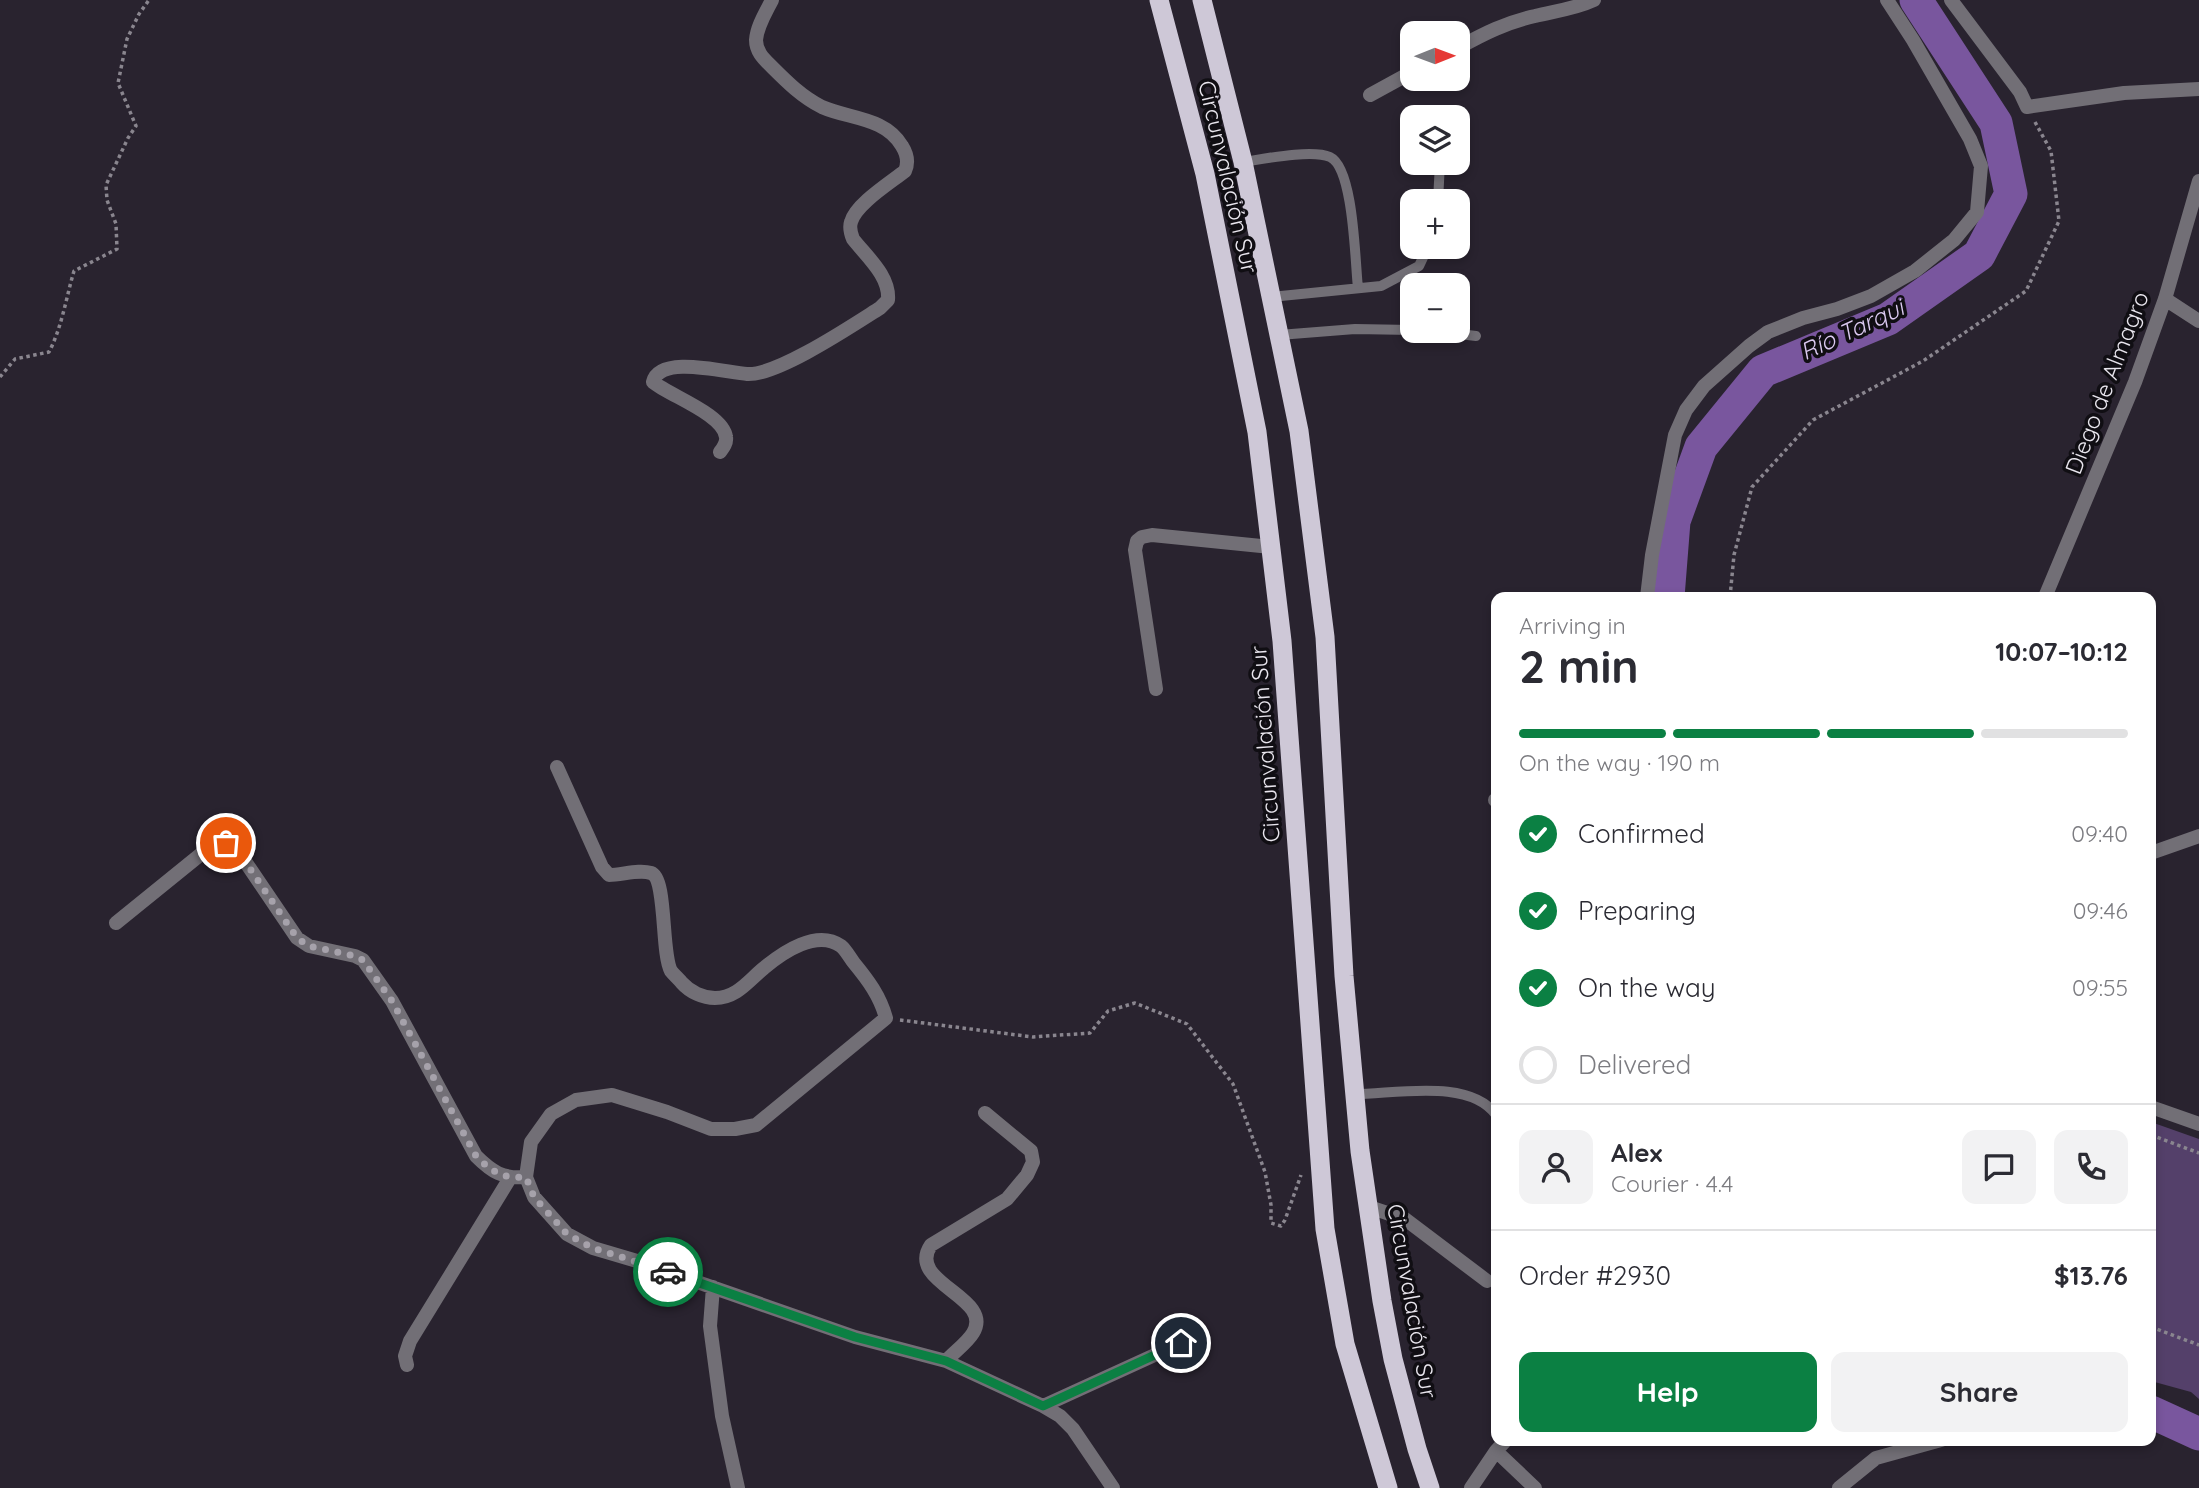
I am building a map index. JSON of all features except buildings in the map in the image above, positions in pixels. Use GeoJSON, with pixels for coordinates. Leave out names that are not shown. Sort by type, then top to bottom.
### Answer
{"type":"FeatureCollection","features":[{"type":"Feature","properties":{"kind":"highway","name":"Circunvalación Sur"},"geometry":{"type":"LineString","coordinates":[[1160,0],[1205,174],[1257,432],[1282,641],[1325,1229],[1345,1344],[1388,1488]]}},
{"type":"Feature","properties":{"kind":"highway","name":"Circunvalación Sur"},"geometry":{"type":"LineString","coordinates":[[1202,0],[1243,162],[1298,431],[1325,637],[1344,976],[1360,1151],[1393,1359],[1430,1488]]}},
{"type":"Feature","properties":{"kind":"street"},"geometry":{"type":"LineString","coordinates":[[720,452],[726,443],[721,427],[703,411],[661,389],[653,382],[654,375],[660,371],[683,368],[723,369],[749,375],[766,370],[807,353],[880,308],[888,300],[887,285],[883,276],[853,239],[850,232],[851,222],[857,210],[905,171],[907,166],[906,152],[898,139],[887,130],[869,121],[823,107],[795,90],[762,57],[756,38],[772,0]]}},
{"type":"Feature","properties":{"kind":"street"},"geometry":{"type":"LineString","coordinates":[[1470,42],[1497,27],[1559,12],[1594,0]]}},
{"type":"Feature","properties":{"kind":"street"},"geometry":{"type":"LineString","coordinates":[[1648,592],[1675,435],[1686,410],[1703,386],[1749,345],[1768,332],[1871,296],[1915,271],[1954,240],[1977,212],[1981,166],[1970,139],[1913,40],[1886,0]]}},
{"type":"Feature","properties":{"kind":"street"},"geometry":{"type":"LineString","coordinates":[[1951,0],[2020,92],[2027,107],[2124,93],[2199,89]]}},
{"type":"Feature","properties":{"kind":"street"},"geometry":{"type":"LineString","coordinates":[[1370,95],[1400,79]]}},
{"type":"Feature","properties":{"kind":"street","name":"Diego de Almagro"},"geometry":{"type":"LineString","coordinates":[[2047,592],[2136,383],[2165,299],[2199,181]]}},
{"type":"Feature","properties":{"kind":"street"},"geometry":{"type":"LineString","coordinates":[[2165,299],[2199,321]]}},
{"type":"Feature","properties":{"kind":"street"},"geometry":{"type":"LineString","coordinates":[[1156,689],[1135,550],[1137,541],[1142,537],[1152,536],[1271,547]]}},
{"type":"Feature","properties":{"kind":"street"},"geometry":{"type":"LineString","coordinates":[[557,767],[602,867],[609,875],[651,873],[656,876],[662,893],[663,928],[671,971],[689,991],[714,998],[730,995],[788,950],[825,939],[841,946],[871,984],[886,1018],[756,1125],[735,1129],[710,1129],[667,1112],[612,1096],[576,1100],[551,1114],[531,1142],[526,1177],[534,1197],[567,1234],[593,1248],[855,1337],[946,1361],[1043,1406],[1060,1416],[1073,1429],[1113,1488]]}},
{"type":"Feature","properties":{"kind":"street"},"geometry":{"type":"LineString","coordinates":[[2156,851],[2199,836]]}},
{"type":"Feature","properties":{"kind":"street"},"geometry":{"type":"LineString","coordinates":[[116,923],[211,846],[226,843],[236,848],[297,938],[309,946],[363,960],[392,1001],[476,1156],[491,1171],[510,1178],[526,1177]]}},
{"type":"Feature","properties":{"kind":"street"},"geometry":{"type":"LineString","coordinates":[[2156,1109],[2199,1124]]}},
{"type":"Feature","properties":{"kind":"street"},"geometry":{"type":"LineString","coordinates":[[946,1361],[973,1333],[976,1317],[972,1307],[934,1276],[926,1260],[927,1251],[931,1244],[1007,1199],[1027,1175],[1033,1162],[1031,1151],[985,1113]]}},
{"type":"Feature","properties":{"kind":"street"},"geometry":{"type":"LineString","coordinates":[[407,1365],[405,1356],[410,1341],[510,1178]]}},
{"type":"Feature","properties":{"kind":"street"},"geometry":{"type":"LineString","coordinates":[[1369,1207],[1405,1219],[1487,1281]]}},
{"type":"Feature","properties":{"kind":"street"},"geometry":{"type":"LineString","coordinates":[[713,1287],[710,1326],[722,1416],[738,1488]]}},
{"type":"Feature","properties":{"kind":"street"},"geometry":{"type":"LineString","coordinates":[[1043,1406],[1181,1343]]}},
{"type":"Feature","properties":{"kind":"street"},"geometry":{"type":"LineString","coordinates":[[1471,1488],[1500,1446]]}},
{"type":"Feature","properties":{"kind":"street"},"geometry":{"type":"LineString","coordinates":[[1502,1446],[1535,1488]]}},
{"type":"Feature","properties":{"kind":"street"},"geometry":{"type":"LineString","coordinates":[[1839,1488],[1876,1458],[1919,1446]]}},
{"type":"Feature","properties":{"kind":"lane"},"geometry":{"type":"LineString","coordinates":[[1243,162],[1308,155],[1330,157],[1340,165],[1349,191],[1358,288]]}},
{"type":"Feature","properties":{"kind":"lane"},"geometry":{"type":"LineString","coordinates":[[1270,297],[1381,286],[1419,266],[1422,259]]}},
{"type":"Feature","properties":{"kind":"lane"},"geometry":{"type":"LineString","coordinates":[[1279,335],[1400,330]]}},
{"type":"Feature","properties":{"kind":"lane"},"geometry":{"type":"LineString","coordinates":[[1470,334],[1476,335]]}},
{"type":"Feature","properties":{"kind":"lane"},"geometry":{"type":"LineString","coordinates":[[1355,1094],[1434,1090],[1470,1096],[1491,1109]]}},
{"type":"Feature","properties":{"kind":"path"},"geometry":{"type":"LineString","coordinates":[[0,377],[15,359],[49,352],[58,334],[61,313],[74,271],[117,249],[116,223],[107,200],[106,185],[136,126],[118,83],[127,39],[149,0]]}},
{"type":"Feature","properties":{"kind":"path"},"geometry":{"type":"LineString","coordinates":[[1730,592],[1734,555],[1752,487],[1813,421],[1923,361],[2026,291],[2059,221],[2051,151],[2027,107]]}},
{"type":"Feature","properties":{"kind":"path"},"geometry":{"type":"LineString","coordinates":[[886,1018],[1033,1038],[1090,1033],[1108,1011],[1135,1003],[1187,1024],[1233,1084],[1265,1172],[1271,1205],[1271,1223],[1281,1226],[1285,1220],[1301,1174]]}},
{"type":"Feature","properties":{"kind":"path"},"geometry":{"type":"LineString","coordinates":[[2156,1137],[2199,1153]]}},
{"type":"Feature","properties":{"kind":"path"},"geometry":{"type":"LineString","coordinates":[[2156,1329],[2199,1345]]}},
{"type":"Feature","properties":{"kind":"shaded area"},"geometry":{"type":"Polygon","coordinates":[[[2156,1124],[2199,1139],[2199,1399],[2191,1392],[2156,1382],[2156,1124]]]}},
{"type":"Feature","properties":{"kind":"waterway","name":"Río Tarqui"},"geometry":{"type":"LineString","coordinates":[[1668,592],[1674,521],[1701,447],[1763,371],[1888,319],[1979,255],[2011,194],[1996,123],[1916,0]]}},
{"type":"Feature","properties":{"kind":"waterway","name":"Río Tarqui"},"geometry":{"type":"LineString","coordinates":[[2156,1414],[2199,1434]]}},
{"type":"Feature","properties":{"kind":"way so far"},"geometry":{"type":"LineString","coordinates":[[226,843],[236,848],[297,938],[309,946],[363,960],[392,1001],[476,1156],[491,1171],[510,1178],[526,1177],[534,1197],[567,1234],[593,1248],[668,1272]]}},
{"type":"Feature","properties":{"kind":"route"},"geometry":{"type":"LineString","coordinates":[[668,1272],[855,1337],[946,1361],[1043,1406],[1181,1343]]}}]}
